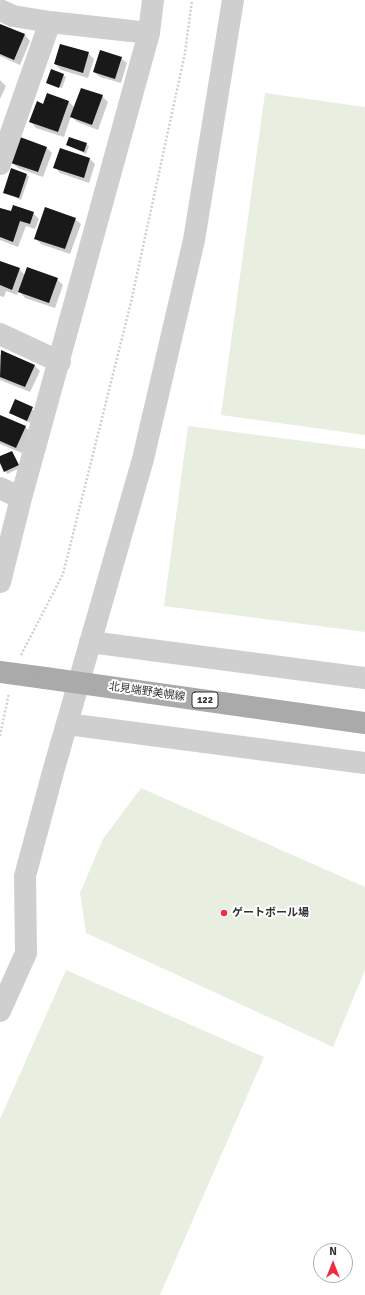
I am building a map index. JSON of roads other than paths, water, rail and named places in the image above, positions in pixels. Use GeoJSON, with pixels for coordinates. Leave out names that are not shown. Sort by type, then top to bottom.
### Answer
{"type":"FeatureCollection","features":[{"type":"Feature","properties":{"kind":"main road","name":"北見端野美幌線"},"geometry":{"type":"LineString","coordinates":[[6,673],[365,723]]}},
{"type":"Feature","properties":{"kind":"street"},"geometry":{"type":"LineString","coordinates":[[0,582],[21,498],[60,362],[149,33],[153,0]]}},
{"type":"Feature","properties":{"kind":"street"},"geometry":{"type":"LineString","coordinates":[[0,1011],[26,953],[25,876],[143,459],[194,240],[233,0]]}},
{"type":"Feature","properties":{"kind":"street"},"geometry":{"type":"LineString","coordinates":[[10,9],[50,22],[149,33]]}},
{"type":"Feature","properties":{"kind":"street"},"geometry":{"type":"LineString","coordinates":[[0,164],[50,22]]}},
{"type":"Feature","properties":{"kind":"street"},"geometry":{"type":"LineString","coordinates":[[0,334],[60,362]]}},
{"type":"Feature","properties":{"kind":"street"},"geometry":{"type":"LineString","coordinates":[[0,488],[21,498]]}},
{"type":"Feature","properties":{"kind":"street"},"geometry":{"type":"LineString","coordinates":[[90,642],[365,678]]}},
{"type":"Feature","properties":{"kind":"street"},"geometry":{"type":"LineString","coordinates":[[67,724],[365,763]]}},
{"type":"Feature","properties":{"kind":"place","name":"ゲートボール場"},"geometry":{"type":"Point","coordinates":[224,913]}}]}
